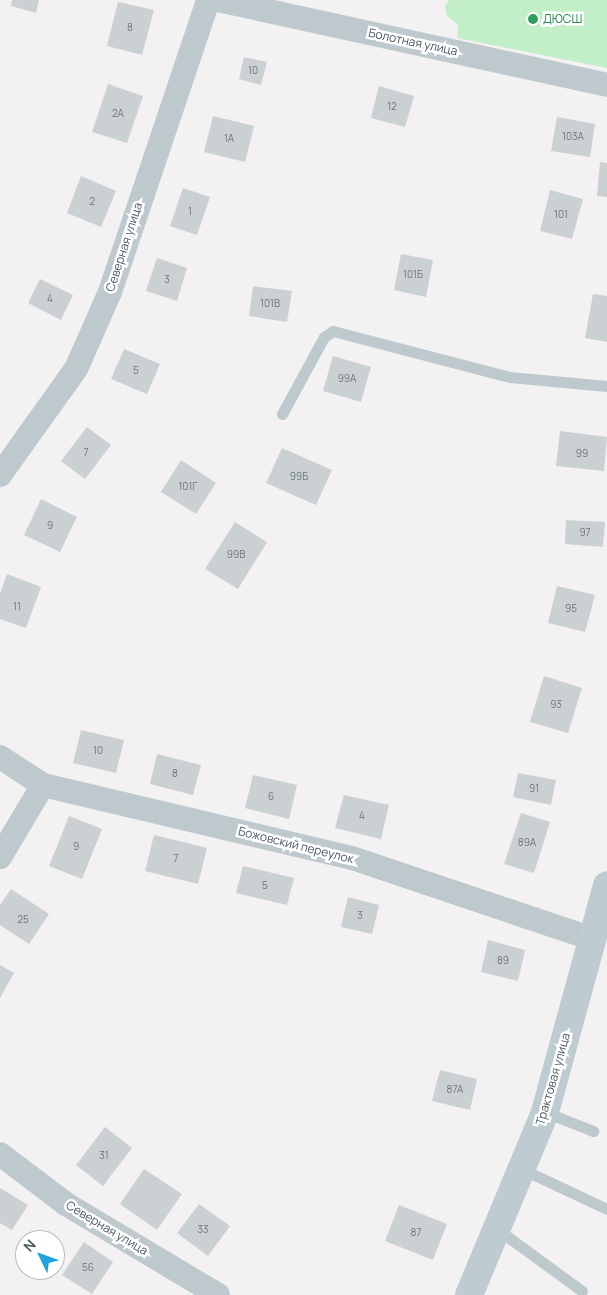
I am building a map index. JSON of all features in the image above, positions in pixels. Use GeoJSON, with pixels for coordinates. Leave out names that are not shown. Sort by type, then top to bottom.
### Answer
{"type":"FeatureCollection","features":[{"type":"Feature","properties":{"kind":"street","name":"Северная улица"},"geometry":{"type":"LineString","coordinates":[[0,475],[76,369],[110,292],[208,0]]}},
{"type":"Feature","properties":{"kind":"street","name":"Болотная улица"},"geometry":{"type":"LineString","coordinates":[[218,0],[607,85]]}},
{"type":"Feature","properties":{"kind":"street","name":"Божовский переулок"},"geometry":{"type":"LineString","coordinates":[[0,757],[44,785],[352,858],[592,939]]}},
{"type":"Feature","properties":{"kind":"street"},"geometry":{"type":"LineString","coordinates":[[0,857],[44,785]]}},
{"type":"Feature","properties":{"kind":"street","name":"Трактовая улица"},"geometry":{"type":"LineString","coordinates":[[469,1295],[545,1112],[607,885]]}},
{"type":"Feature","properties":{"kind":"street","name":"Северная улица"},"geometry":{"type":"LineString","coordinates":[[0,1154],[66,1204],[218,1295]]}},
{"type":"Feature","properties":{"kind":"lane"},"geometry":{"type":"LineString","coordinates":[[282,414],[324,337],[333,331],[510,377],[607,386]]}},
{"type":"Feature","properties":{"kind":"lane"},"geometry":{"type":"LineString","coordinates":[[545,1112],[594,1131]]}},
{"type":"Feature","properties":{"kind":"lane"},"geometry":{"type":"LineString","coordinates":[[522,1169],[607,1209]]}},
{"type":"Feature","properties":{"kind":"lane"},"geometry":{"type":"LineString","coordinates":[[498,1229],[582,1291]]}},
{"type":"Feature","properties":{"kind":"green space","name":"ДЮСШ"},"geometry":{"type":"Polygon","coordinates":[[[449,0],[607,0],[607,68],[457,38],[458,25],[447,16],[445,6],[449,0]]]}},
{"type":"Feature","properties":{"kind":"building"},"geometry":{"type":"Polygon","coordinates":[[[12,0],[39,0],[36,13],[11,6],[12,0]]]}},
{"type":"Feature","properties":{"kind":"building"},"geometry":{"type":"Polygon","coordinates":[[[118,2],[154,10],[142,55],[107,46],[118,2]]]}},
{"type":"Feature","properties":{"kind":"building"},"geometry":{"type":"Polygon","coordinates":[[[244,57],[267,62],[261,85],[239,79],[244,57]]]}},
{"type":"Feature","properties":{"kind":"building"},"geometry":{"type":"Polygon","coordinates":[[[108,84],[143,96],[127,143],[92,132],[108,84]]]}},
{"type":"Feature","properties":{"kind":"building"},"geometry":{"type":"Polygon","coordinates":[[[379,86],[414,96],[405,127],[371,118],[379,86]]]}},
{"type":"Feature","properties":{"kind":"building"},"geometry":{"type":"Polygon","coordinates":[[[213,116],[254,126],[245,162],[204,152],[213,116]]]}},
{"type":"Feature","properties":{"kind":"building"},"geometry":{"type":"Polygon","coordinates":[[[557,117],[595,124],[590,157],[551,151],[557,117]]]}},
{"type":"Feature","properties":{"kind":"building"},"geometry":{"type":"Polygon","coordinates":[[[600,162],[607,163],[607,197],[597,196],[600,162]]]}},
{"type":"Feature","properties":{"kind":"building"},"geometry":{"type":"Polygon","coordinates":[[[81,176],[116,191],[101,227],[67,213],[81,176]]]}},
{"type":"Feature","properties":{"kind":"building"},"geometry":{"type":"Polygon","coordinates":[[[183,188],[210,197],[197,235],[170,226],[183,188]]]}},
{"type":"Feature","properties":{"kind":"building"},"geometry":{"type":"Polygon","coordinates":[[[550,190],[583,199],[572,239],[540,231],[550,190]]]}},
{"type":"Feature","properties":{"kind":"building"},"geometry":{"type":"Polygon","coordinates":[[[401,254],[433,260],[426,297],[394,290],[401,254]]]}},
{"type":"Feature","properties":{"kind":"building"},"geometry":{"type":"Polygon","coordinates":[[[157,258],[187,268],[177,301],[146,291],[157,258]]]}},
{"type":"Feature","properties":{"kind":"building"},"geometry":{"type":"Polygon","coordinates":[[[40,279],[73,295],[61,320],[28,303],[40,279]]]}},
{"type":"Feature","properties":{"kind":"building"},"geometry":{"type":"Polygon","coordinates":[[[253,286],[292,291],[287,322],[249,316],[253,286]]]}},
{"type":"Feature","properties":{"kind":"building"},"geometry":{"type":"Polygon","coordinates":[[[593,294],[607,296],[607,342],[585,338],[593,294]]]}},
{"type":"Feature","properties":{"kind":"building"},"geometry":{"type":"Polygon","coordinates":[[[124,349],[160,364],[147,394],[111,379],[124,349]]]}},
{"type":"Feature","properties":{"kind":"building"},"geometry":{"type":"Polygon","coordinates":[[[333,356],[371,367],[361,402],[323,391],[333,356]]]}},
{"type":"Feature","properties":{"kind":"building"},"geometry":{"type":"Polygon","coordinates":[[[87,427],[111,445],[85,479],[61,461],[87,427]]]}},
{"type":"Feature","properties":{"kind":"building"},"geometry":{"type":"Polygon","coordinates":[[[560,431],[607,437],[604,471],[556,466],[560,431]]]}},
{"type":"Feature","properties":{"kind":"building"},"geometry":{"type":"Polygon","coordinates":[[[282,448],[332,470],[316,505],[266,483],[282,448]]]}},
{"type":"Feature","properties":{"kind":"building"},"geometry":{"type":"Polygon","coordinates":[[[181,460],[216,483],[196,514],[161,492],[181,460]]]}},
{"type":"Feature","properties":{"kind":"building"},"geometry":{"type":"Polygon","coordinates":[[[41,499],[77,517],[60,552],[24,535],[41,499]]]}},
{"type":"Feature","properties":{"kind":"building"},"geometry":{"type":"Polygon","coordinates":[[[566,520],[605,522],[603,547],[565,544],[566,520]]]}},
{"type":"Feature","properties":{"kind":"building"},"geometry":{"type":"Polygon","coordinates":[[[235,522],[267,542],[238,589],[205,569],[235,522]]]}},
{"type":"Feature","properties":{"kind":"building"},"geometry":{"type":"Polygon","coordinates":[[[7,574],[41,587],[26,628],[0,619],[0,594],[7,574]]]}},
{"type":"Feature","properties":{"kind":"building"},"geometry":{"type":"Polygon","coordinates":[[[557,586],[595,595],[585,632],[548,623],[557,586]]]}},
{"type":"Feature","properties":{"kind":"building"},"geometry":{"type":"Polygon","coordinates":[[[544,676],[582,688],[568,733],[530,722],[544,676]]]}},
{"type":"Feature","properties":{"kind":"building"},"geometry":{"type":"Polygon","coordinates":[[[81,730],[124,740],[116,773],[73,763],[81,730]]]}},
{"type":"Feature","properties":{"kind":"building"},"geometry":{"type":"Polygon","coordinates":[[[157,754],[201,765],[193,795],[150,784],[157,754]]]}},
{"type":"Feature","properties":{"kind":"building"},"geometry":{"type":"Polygon","coordinates":[[[518,773],[556,780],[551,805],[513,797],[518,773]]]}},
{"type":"Feature","properties":{"kind":"building"},"geometry":{"type":"Polygon","coordinates":[[[253,775],[297,785],[289,819],[245,808],[253,775]]]}},
{"type":"Feature","properties":{"kind":"building"},"geometry":{"type":"Polygon","coordinates":[[[344,795],[389,805],[381,839],[335,828],[344,795]]]}},
{"type":"Feature","properties":{"kind":"building"},"geometry":{"type":"Polygon","coordinates":[[[521,813],[550,822],[534,873],[504,864],[521,813]]]}},
{"type":"Feature","properties":{"kind":"building"},"geometry":{"type":"Polygon","coordinates":[[[69,816],[102,829],[82,879],[49,866],[69,816]]]}},
{"type":"Feature","properties":{"kind":"building"},"geometry":{"type":"Polygon","coordinates":[[[154,835],[207,848],[198,884],[145,871],[154,835]]]}},
{"type":"Feature","properties":{"kind":"building"},"geometry":{"type":"Polygon","coordinates":[[[243,866],[294,878],[287,905],[236,893],[243,866]]]}},
{"type":"Feature","properties":{"kind":"building"},"geometry":{"type":"Polygon","coordinates":[[[11,889],[49,914],[29,944],[0,925],[0,905],[11,889]]]}},
{"type":"Feature","properties":{"kind":"building"},"geometry":{"type":"Polygon","coordinates":[[[348,897],[379,905],[372,934],[341,927],[348,897]]]}},
{"type":"Feature","properties":{"kind":"building"},"geometry":{"type":"Polygon","coordinates":[[[488,940],[525,950],[518,981],[481,972],[488,940]]]}},
{"type":"Feature","properties":{"kind":"building"},"geometry":{"type":"Polygon","coordinates":[[[0,965],[14,973],[0,998],[0,965]]]}},
{"type":"Feature","properties":{"kind":"building"},"geometry":{"type":"Polygon","coordinates":[[[440,1070],[477,1079],[470,1110],[432,1101],[440,1070]]]}},
{"type":"Feature","properties":{"kind":"building"},"geometry":{"type":"Polygon","coordinates":[[[105,1127],[132,1148],[103,1186],[76,1165],[105,1127]]]}},
{"type":"Feature","properties":{"kind":"building"},"geometry":{"type":"Polygon","coordinates":[[[144,1169],[182,1194],[157,1230],[120,1204],[144,1169]]]}},
{"type":"Feature","properties":{"kind":"building"},"geometry":{"type":"Polygon","coordinates":[[[0,1188],[28,1205],[12,1230],[0,1223],[0,1188]]]}},
{"type":"Feature","properties":{"kind":"building"},"geometry":{"type":"Polygon","coordinates":[[[199,1204],[230,1226],[208,1256],[177,1233],[199,1204]]]}},
{"type":"Feature","properties":{"kind":"building"},"geometry":{"type":"Polygon","coordinates":[[[399,1205],[447,1224],[433,1260],[385,1241],[399,1205]]]}},
{"type":"Feature","properties":{"kind":"building"},"geometry":{"type":"Polygon","coordinates":[[[84,1242],[113,1262],[92,1294],[65,1277],[65,1270],[84,1242]]]}},
{"type":"Feature","properties":{"kind":"place","name":"ДЮСШ"},"geometry":{"type":"Point","coordinates":[533,19]}}]}
